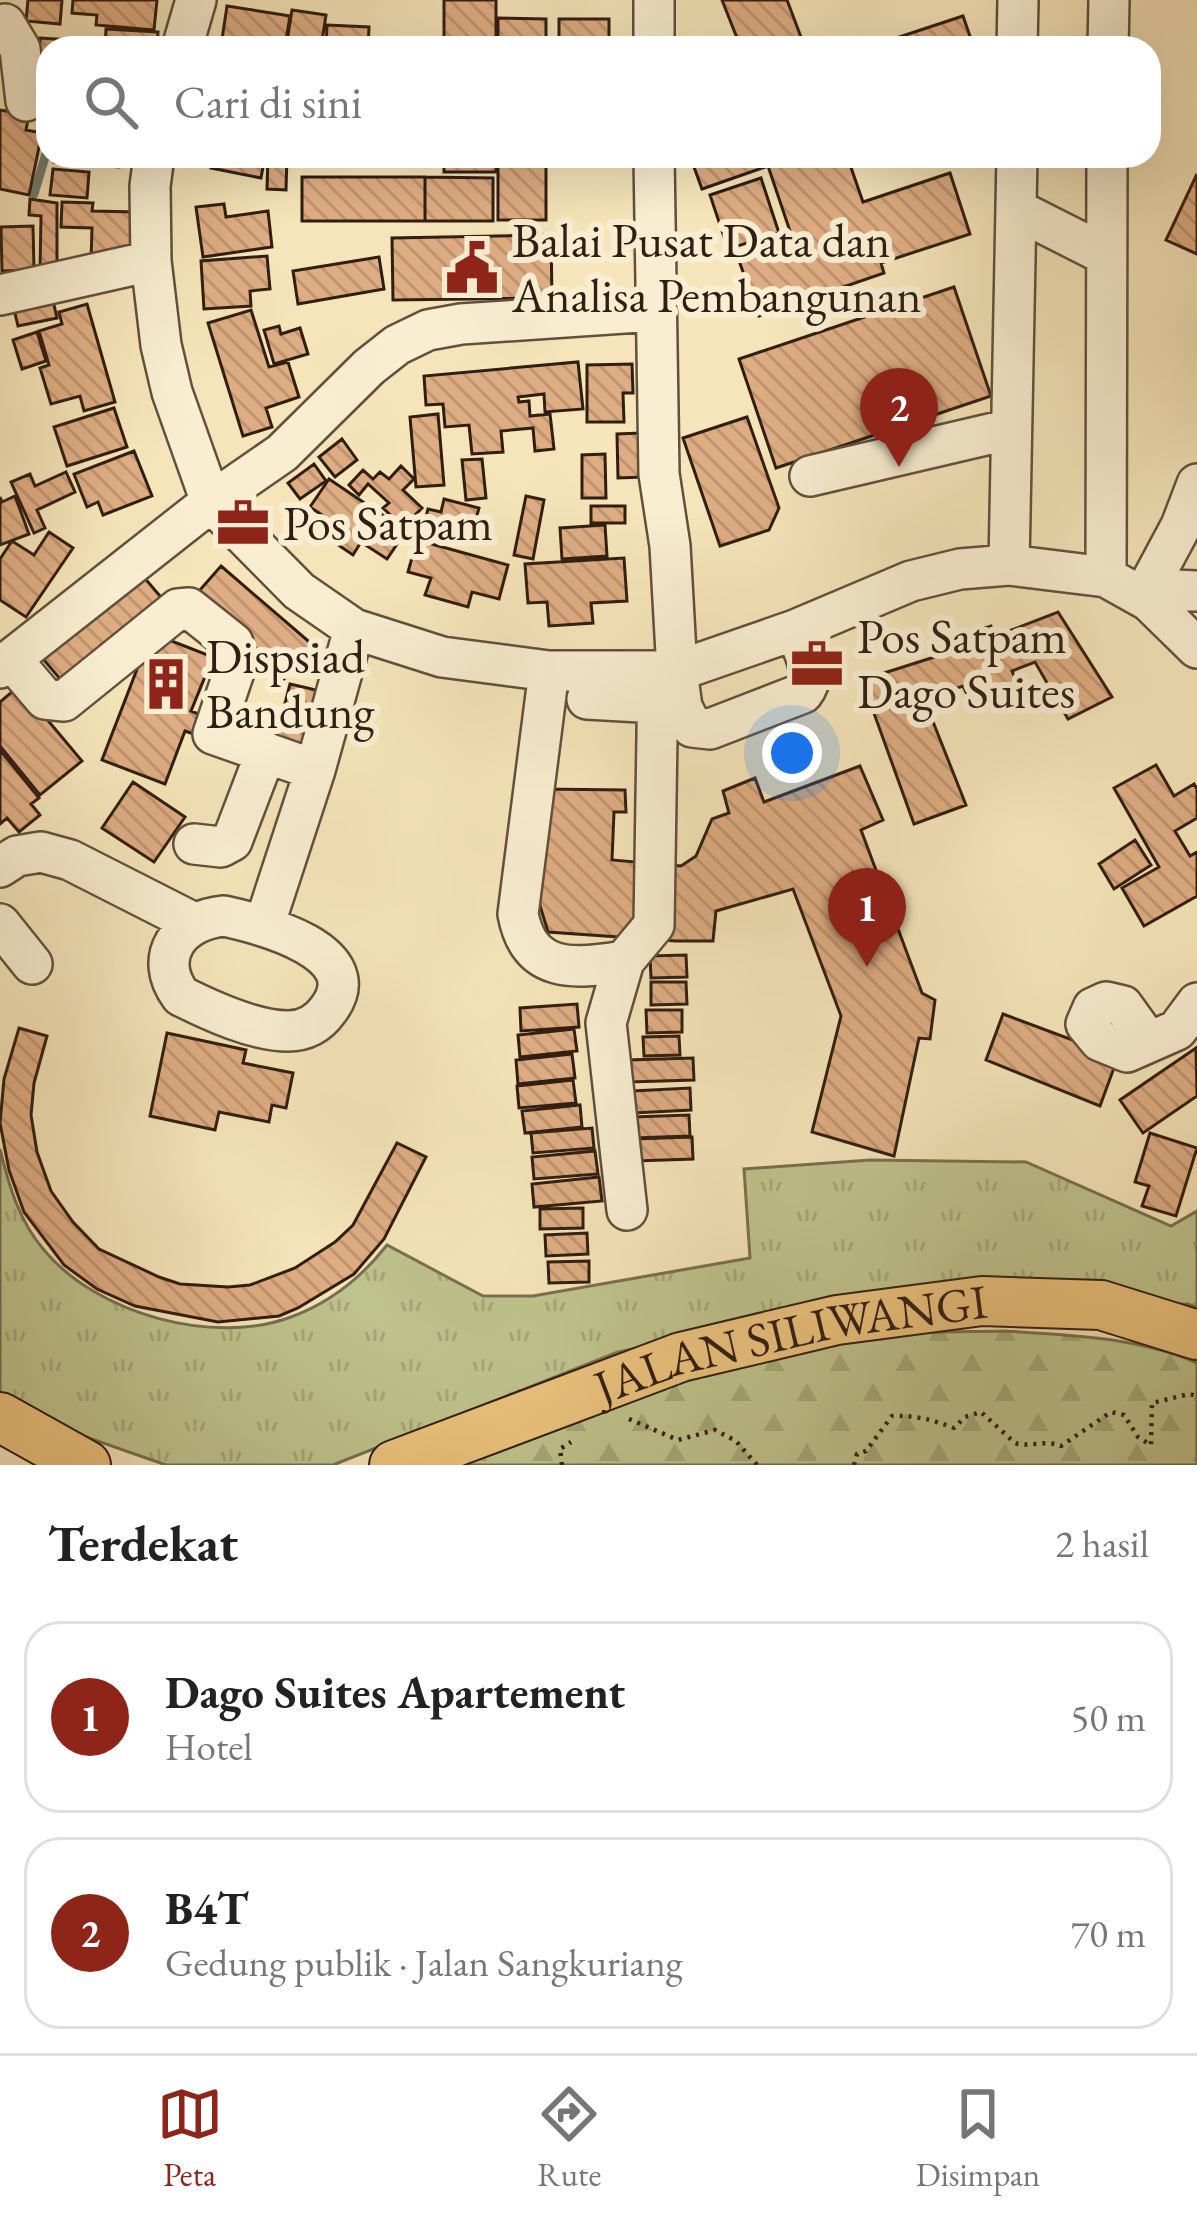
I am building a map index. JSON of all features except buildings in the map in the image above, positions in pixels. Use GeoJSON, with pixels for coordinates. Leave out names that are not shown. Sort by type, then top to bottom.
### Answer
{"type":"FeatureCollection","features":[{"type":"Feature","properties":{"kind":"main road","name":"JALAN SILIWANGI"},"geometry":{"type":"LineString","coordinates":[[394,1465],[463,1451],[681,1357],[837,1320],[982,1301],[1101,1304],[1197,1335]]}},
{"type":"Feature","properties":{"kind":"main road"},"geometry":{"type":"LineString","coordinates":[[0,1417],[86,1465]]}},
{"type":"Feature","properties":{"kind":"street"},"geometry":{"type":"LineString","coordinates":[[186,36],[196,0]]}},
{"type":"Feature","properties":{"kind":"street"},"geometry":{"type":"LineString","coordinates":[[654,0],[654,36]]}},
{"type":"Feature","properties":{"kind":"street"},"geometry":{"type":"LineString","coordinates":[[1017,36],[1018,0]]}},
{"type":"Feature","properties":{"kind":"street"},"geometry":{"type":"LineString","coordinates":[[1108,0],[1108,36]]}},
{"type":"Feature","properties":{"kind":"street"},"geometry":{"type":"LineString","coordinates":[[4,25],[20,49],[25,100]]}},
{"type":"Feature","properties":{"kind":"street"},"geometry":{"type":"LineString","coordinates":[[152,168],[151,261],[165,368],[203,509],[351,636],[548,679],[664,682]]}},
{"type":"Feature","properties":{"kind":"street"},"geometry":{"type":"LineString","coordinates":[[627,1210],[606,1023],[624,961],[653,926],[670,546],[659,474],[654,168]]}},
{"type":"Feature","properties":{"kind":"street"},"geometry":{"type":"LineString","coordinates":[[1009,565],[1017,168]]}},
{"type":"Feature","properties":{"kind":"street"},"geometry":{"type":"LineString","coordinates":[[1106,577],[1107,168]]}},
{"type":"Feature","properties":{"kind":"street"},"geometry":{"type":"LineString","coordinates":[[1016,210],[1106,255]]}},
{"type":"Feature","properties":{"kind":"street"},"geometry":{"type":"LineString","coordinates":[[0,295],[151,261]]}},
{"type":"Feature","properties":{"kind":"street"},"geometry":{"type":"LineString","coordinates":[[315,770],[213,734],[238,660],[233,643],[189,608],[178,609],[64,701],[45,699],[4,663],[297,441],[369,367],[398,345],[428,330],[461,324],[655,311]]}},
{"type":"Feature","properties":{"kind":"street"},"geometry":{"type":"LineString","coordinates":[[810,476],[1011,429]]}},
{"type":"Feature","properties":{"kind":"street"},"geometry":{"type":"LineString","coordinates":[[1149,588],[1197,484]]}},
{"type":"Feature","properties":{"kind":"street"},"geometry":{"type":"LineString","coordinates":[[587,699],[664,682],[910,581],[960,569],[1009,565],[1106,577],[1149,588],[1197,591]]}},
{"type":"Feature","properties":{"kind":"street"},"geometry":{"type":"LineString","coordinates":[[1149,588],[1197,648]]}},
{"type":"Feature","properties":{"kind":"street"},"geometry":{"type":"LineString","coordinates":[[664,682],[692,727],[710,729],[803,693],[810,673],[795,630]]}},
{"type":"Feature","properties":{"kind":"street"},"geometry":{"type":"LineString","coordinates":[[264,926],[315,770],[351,636]]}},
{"type":"Feature","properties":{"kind":"street"},"geometry":{"type":"LineString","coordinates":[[548,679],[518,914],[522,938],[534,956],[553,962],[601,965],[624,961]]}},
{"type":"Feature","properties":{"kind":"street"},"geometry":{"type":"LineString","coordinates":[[194,844],[221,848],[232,841],[266,752]]}},
{"type":"Feature","properties":{"kind":"street"},"geometry":{"type":"LineString","coordinates":[[0,867],[17,856],[41,852],[70,860],[194,923]]}},
{"type":"Feature","properties":{"kind":"street"},"geometry":{"type":"LineString","coordinates":[[224,916],[264,926],[309,945],[337,977],[333,1003],[311,1026],[281,1031],[181,996],[172,984],[167,956],[178,936],[194,923],[224,916]]}},
{"type":"Feature","properties":{"kind":"street"},"geometry":{"type":"LineString","coordinates":[[0,924],[32,964]]}},
{"type":"Feature","properties":{"kind":"street"},"geometry":{"type":"LineString","coordinates":[[1148,1041],[1177,1030],[1197,1004]]}},
{"type":"Feature","properties":{"kind":"path"},"geometry":{"type":"LineString","coordinates":[[854,1465],[857,1454],[866,1450],[892,1416],[918,1415],[932,1424],[954,1428],[965,1417],[981,1412],[1015,1443],[1061,1445],[1111,1412],[1124,1415],[1138,1437],[1151,1444],[1152,1402],[1197,1396]]}},
{"type":"Feature","properties":{"kind":"path"},"geometry":{"type":"LineString","coordinates":[[617,1417],[638,1420],[678,1440],[715,1430],[736,1441],[757,1465]]}},
{"type":"Feature","properties":{"kind":"path"},"geometry":{"type":"LineString","coordinates":[[562,1465],[560,1449],[578,1437]]}},
{"type":"Feature","properties":{"kind":"green space"},"geometry":{"type":"Polygon","coordinates":[[[0,1149],[21,1215],[44,1250],[67,1272],[125,1307],[193,1325],[227,1328],[291,1317],[344,1288],[387,1245],[483,1296],[533,1296],[750,1258],[744,1169],[870,1160],[1026,1162],[1171,1226],[1197,1211],[1197,1308],[1136,1305],[727,1329],[618,1352],[333,1465],[166,1465],[0,1407],[0,1149]]]}},
{"type":"Feature","properties":{"kind":"green space"},"geometry":{"type":"Polygon","coordinates":[[[1004,1331],[1127,1343],[1197,1363],[1197,1465],[456,1465],[667,1386],[775,1354],[885,1335],[1004,1331]]]}},
{"type":"Feature","properties":{"kind":"waterway"},"geometry":{"type":"LineString","coordinates":[[34,194],[42,168]]}},
{"type":"Feature","properties":{"kind":"place","name":"Balai Pusat Data dan Analisa Pembangunan"},"geometry":{"type":"Point","coordinates":[472,268]}},
{"type":"Feature","properties":{"kind":"place","name":"B4T"},"geometry":{"type":"Point","coordinates":[899,467]}},
{"type":"Feature","properties":{"kind":"place","name":"Pos Satpam"},"geometry":{"type":"Point","coordinates":[243,523]}},
{"type":"Feature","properties":{"kind":"place","name":"Pos Satpam Dago Suites"},"geometry":{"type":"Point","coordinates":[817,664]}},
{"type":"Feature","properties":{"kind":"place","name":"Dispsiad Bandung"},"geometry":{"type":"Point","coordinates":[166,684]}},
{"type":"Feature","properties":{"kind":"place","name":"Dago Suites Apartement"},"geometry":{"type":"Point","coordinates":[867,967]}}]}
